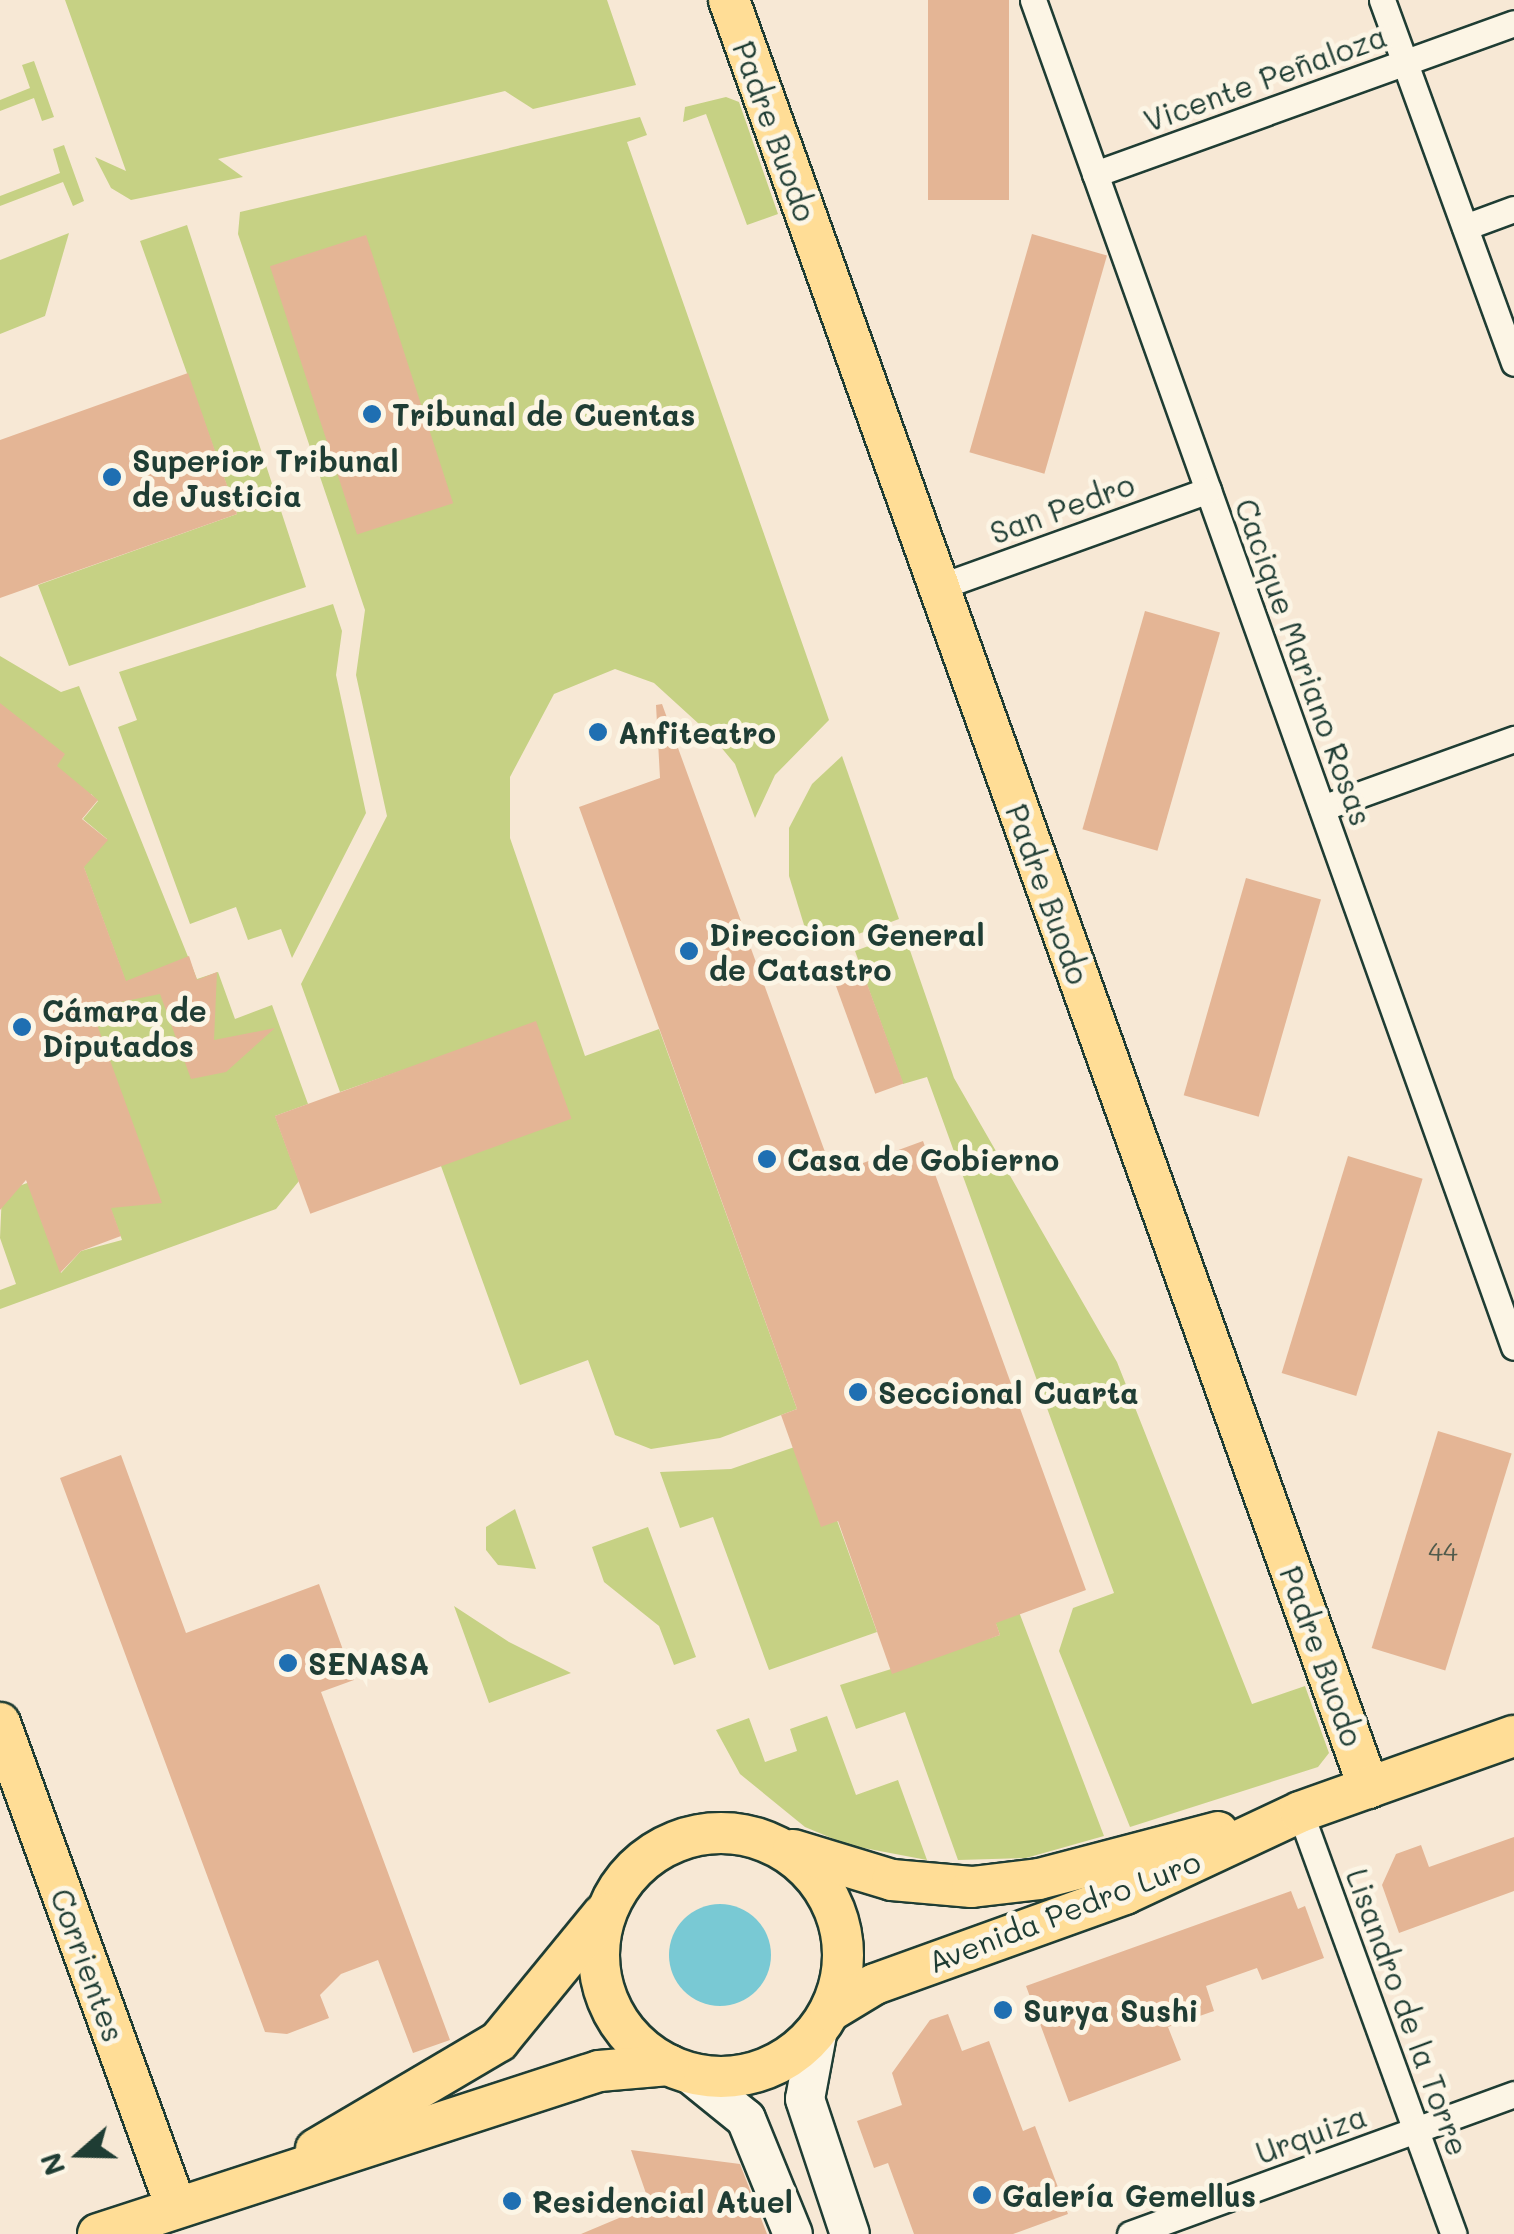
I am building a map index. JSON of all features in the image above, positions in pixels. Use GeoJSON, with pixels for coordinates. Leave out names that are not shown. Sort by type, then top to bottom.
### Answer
{"type":"FeatureCollection","features":[{"type":"Feature","properties":{"kind":"main road","name":"Padre Buodo"},"geometry":{"type":"LineString","coordinates":[[728,0],[1369,1788]]}},
{"type":"Feature","properties":{"kind":"main road","name":"Corrientes"},"geometry":{"type":"LineString","coordinates":[[0,1722],[180,2220]]}},
{"type":"Feature","properties":{"kind":"main road","name":"Avenida Pedro Luro"},"geometry":{"type":"LineString","coordinates":[[772,1843],[892,1880],[988,1886],[1300,1812],[1514,1736]]}},
{"type":"Feature","properties":{"kind":"main road","name":"Avenida Pedro Luro"},"geometry":{"type":"LineString","coordinates":[[824,2020],[876,1984],[1125,1894],[1300,1812]]}},
{"type":"Feature","properties":{"kind":"main road"},"geometry":{"type":"LineString","coordinates":[[98,2234],[180,2220],[288,2166],[499,2041],[608,1907],[628,1874],[676,1840],[715,1832],[772,1843],[805,1866],[836,1914],[842,1973],[824,2020],[804,2099],[850,2234]]}},
{"type":"Feature","properties":{"kind":"main road"},"geometry":{"type":"LineString","coordinates":[[608,1907],[599,1948],[604,1989],[635,2042],[746,2119],[793,2234]]}},
{"type":"Feature","properties":{"kind":"main road"},"geometry":{"type":"LineString","coordinates":[[288,2166],[401,2140],[599,2071],[760,2070],[824,2020]]}},
{"type":"Feature","properties":{"kind":"street","name":"Cacique Mariano Rosas"},"geometry":{"type":"LineString","coordinates":[[1033,0],[1514,1347]]}},
{"type":"Feature","properties":{"kind":"street"},"geometry":{"type":"LineString","coordinates":[[1382,0],[1514,362]]}},
{"type":"Feature","properties":{"kind":"street","name":"Vicente Peñaloza"},"geometry":{"type":"LineString","coordinates":[[1095,174],[1514,23]]}},
{"type":"Feature","properties":{"kind":"street"},"geometry":{"type":"LineString","coordinates":[[1465,227],[1514,209]]}},
{"type":"Feature","properties":{"kind":"street","name":"San Pedro"},"geometry":{"type":"LineString","coordinates":[[939,588],[1208,490]]}},
{"type":"Feature","properties":{"kind":"street"},"geometry":{"type":"LineString","coordinates":[[1322,808],[1514,739]]}},
{"type":"Feature","properties":{"kind":"street","name":"Lisandro de la Torre"},"geometry":{"type":"LineString","coordinates":[[1300,1812],[1454,2234]]}},
{"type":"Feature","properties":{"kind":"street","name":"Urquiza"},"geometry":{"type":"LineString","coordinates":[[1130,2234],[1514,2094]]}},
{"type":"Feature","properties":{"kind":"green space"},"geometry":{"type":"Polygon","coordinates":[[[65,0],[607,0],[636,85],[533,109],[505,91],[218,159],[243,177],[131,200],[111,188],[95,157],[126,171],[65,0]]]}},
{"type":"Feature","properties":{"kind":"green space"},"geometry":{"type":"Polygon","coordinates":[[[34,61],[54,117],[42,121],[34,98],[0,111],[0,100],[30,88],[22,65],[34,61]]]}},
{"type":"Feature","properties":{"kind":"green space"},"geometry":{"type":"Polygon","coordinates":[[[726,97],[739,102],[778,214],[747,225],[706,114],[683,122],[685,107],[726,97]]]}},
{"type":"Feature","properties":{"kind":"green space"},"geometry":{"type":"Polygon","coordinates":[[[640,117],[647,135],[627,142],[829,720],[775,775],[755,818],[735,764],[710,734],[654,683],[615,669],[554,694],[510,777],[510,838],[585,1056],[659,1029],[797,1409],[720,1438],[651,1449],[615,1435],[588,1360],[520,1385],[406,1069],[340,1092],[301,984],[387,816],[356,675],[365,610],[238,234],[240,212],[640,117]]]}},
{"type":"Feature","properties":{"kind":"green space"},"geometry":{"type":"Polygon","coordinates":[[[64,145],[84,201],[73,206],[63,182],[0,206],[0,196],[60,173],[53,149],[64,145]]]}},
{"type":"Feature","properties":{"kind":"green space"},"geometry":{"type":"Polygon","coordinates":[[[187,225],[306,587],[69,666],[38,585],[237,514],[140,241],[187,225]]]}},
{"type":"Feature","properties":{"kind":"green space"},"geometry":{"type":"Polygon","coordinates":[[[69,233],[45,316],[0,334],[0,260],[69,233]]]}},
{"type":"Feature","properties":{"kind":"green space"},"geometry":{"type":"Polygon","coordinates":[[[333,604],[342,631],[336,675],[366,813],[292,958],[281,929],[248,940],[236,907],[190,924],[118,727],[137,720],[119,672],[333,604]]]}},
{"type":"Feature","properties":{"kind":"green space"},"geometry":{"type":"Polygon","coordinates":[[[0,656],[61,692],[79,686],[197,979],[218,972],[235,1019],[272,1005],[308,1104],[275,1116],[299,1181],[276,1209],[0,1309],[0,1290],[16,1284],[0,1238],[2,1192],[44,1177],[38,1211],[61,1273],[81,1251],[122,1240],[38,1009],[124,977],[72,835],[107,839],[83,819],[98,801],[91,794],[0,906],[0,656]]]}},
{"type":"Feature","properties":{"kind":"green space"},"geometry":{"type":"Polygon","coordinates":[[[842,756],[899,919],[812,951],[789,876],[789,828],[812,784],[842,756]]]}},
{"type":"Feature","properties":{"kind":"green space"},"geometry":{"type":"Polygon","coordinates":[[[904,933],[954,1078],[1117,1362],[1252,1704],[1305,1686],[1329,1753],[1318,1767],[1130,1827],[1059,1651],[1073,1608],[1114,1593],[927,1077],[903,1084],[855,951],[904,933]]]}},
{"type":"Feature","properties":{"kind":"green space"},"geometry":{"type":"Polygon","coordinates":[[[911,1388],[936,1393],[1104,1836],[1026,1858],[958,1860],[905,1712],[856,1729],[840,1685],[1000,1635],[911,1388]]]}},
{"type":"Feature","properties":{"kind":"green space"},"geometry":{"type":"Polygon","coordinates":[[[809,1442],[877,1632],[769,1670],[713,1517],[680,1528],[660,1472],[731,1469],[809,1442]]]}},
{"type":"Feature","properties":{"kind":"green space"},"geometry":{"type":"Polygon","coordinates":[[[515,1509],[536,1569],[498,1565],[486,1550],[486,1527],[515,1509]]]}},
{"type":"Feature","properties":{"kind":"green space"},"geometry":{"type":"Polygon","coordinates":[[[648,1527],[696,1657],[674,1665],[659,1626],[604,1582],[592,1547],[648,1527]]]}},
{"type":"Feature","properties":{"kind":"green space"},"geometry":{"type":"Polygon","coordinates":[[[454,1606],[509,1642],[571,1673],[489,1703],[454,1606]]]}},
{"type":"Feature","properties":{"kind":"green space"},"geometry":{"type":"Polygon","coordinates":[[[827,1716],[856,1795],[898,1780],[927,1860],[848,1845],[805,1827],[740,1774],[716,1730],[749,1718],[765,1762],[797,1751],[790,1729],[827,1716]]]}},
{"type":"Feature","properties":{"kind":"water"},"geometry":{"type":"Polygon","coordinates":[[[720,1904],[739,1908],[756,1919],[767,1936],[771,1955],[767,1974],[756,1991],[739,2002],[720,2006],[701,2002],[684,1991],[673,1974],[669,1955],[673,1936],[684,1919],[701,1908],[720,1904]]]}},
{"type":"Feature","properties":{"kind":"building"},"geometry":{"type":"Polygon","coordinates":[[[928,0],[1009,0],[1009,200],[928,200],[928,0]]]}},
{"type":"Feature","properties":{"kind":"building"},"geometry":{"type":"Polygon","coordinates":[[[1032,234],[1107,255],[1044,474],[969,452],[1032,234]]]}},
{"type":"Feature","properties":{"kind":"building","name":"Tribunal de Cuentas"},"geometry":{"type":"Polygon","coordinates":[[[366,235],[453,503],[357,534],[270,266],[366,235]]]}},
{"type":"Feature","properties":{"kind":"building","name":"Superior Tribunal de Justicia"},"geometry":{"type":"Polygon","coordinates":[[[188,373],[237,514],[0,598],[0,440],[188,373]]]}},
{"type":"Feature","properties":{"kind":"building"},"geometry":{"type":"Polygon","coordinates":[[[1145,611],[1220,632],[1157,851],[1082,829],[1145,611]]]}},
{"type":"Feature","properties":{"kind":"building"},"geometry":{"type":"Polygon","coordinates":[[[0,703],[65,754],[57,766],[98,800],[82,819],[108,840],[84,867],[126,981],[189,956],[197,980],[217,972],[214,1040],[275,1028],[226,1072],[191,1079],[160,994],[91,1008],[162,1203],[111,1208],[121,1236],[81,1251],[60,1273],[26,1180],[0,1210],[0,703]]]}},
{"type":"Feature","properties":{"kind":"building","name":"Casa de Gobierno"},"geometry":{"type":"Polygon","coordinates":[[[662,704],[833,1174],[923,1141],[1086,1590],[996,1623],[1000,1635],[892,1674],[838,1521],[821,1527],[781,1415],[797,1409],[579,807],[660,778],[656,705],[662,704]]]}},
{"type":"Feature","properties":{"kind":"building"},"geometry":{"type":"Polygon","coordinates":[[[1246,878],[1321,899],[1259,1117],[1184,1095],[1246,878]]]}},
{"type":"Feature","properties":{"kind":"building"},"geometry":{"type":"Polygon","coordinates":[[[861,967],[903,1084],[875,1094],[833,977],[861,967]]]}},
{"type":"Feature","properties":{"kind":"building"},"geometry":{"type":"Polygon","coordinates":[[[536,1021],[572,1119],[310,1214],[275,1116],[536,1021]]]}},
{"type":"Feature","properties":{"kind":"building"},"geometry":{"type":"Polygon","coordinates":[[[1348,1156],[1423,1179],[1356,1396],[1282,1373],[1348,1156]]]}},
{"type":"Feature","properties":{"kind":"building"},"geometry":{"type":"Polygon","coordinates":[[[1438,1431],[1512,1454],[1445,1671],[1372,1648],[1438,1431]]]}},
{"type":"Feature","properties":{"kind":"building"},"geometry":{"type":"Polygon","coordinates":[[[121,1455],[186,1633],[319,1584],[354,1680],[321,1692],[450,2040],[413,2053],[378,1960],[341,1974],[320,1995],[329,2018],[287,2034],[265,2032],[60,1478],[121,1455]]]}},
{"type":"Feature","properties":{"kind":"building"},"geometry":{"type":"Polygon","coordinates":[[[1514,1837],[1514,1891],[1399,1933],[1382,1885],[1396,1854],[1421,1845],[1429,1867],[1514,1837]]]}},
{"type":"Feature","properties":{"kind":"building"},"geometry":{"type":"Polygon","coordinates":[[[1291,1891],[1298,1909],[1305,1906],[1324,1958],[1262,1980],[1257,1968],[1206,1986],[1214,2011],[1168,2027],[1181,2060],[1069,2102],[1026,1986],[1291,1891]]]}},
{"type":"Feature","properties":{"kind":"building"},"geometry":{"type":"Polygon","coordinates":[[[948,2014],[962,2051],[989,2041],[1023,2131],[1035,2126],[1068,2214],[1013,2234],[914,2234],[888,2163],[874,2168],[857,2121],[902,2105],[892,2073],[930,2020],[948,2014]]]}},
{"type":"Feature","properties":{"kind":"building"},"geometry":{"type":"Polygon","coordinates":[[[631,2150],[740,2164],[767,2234],[581,2234],[650,2205],[631,2150]]]}},
{"type":"Feature","properties":{"kind":"place","name":"Tribunal de Cuentas"},"geometry":{"type":"Point","coordinates":[372,414]}},
{"type":"Feature","properties":{"kind":"place","name":"Superior Tribunal de Justicia"},"geometry":{"type":"Point","coordinates":[112,477]}},
{"type":"Feature","properties":{"kind":"place","name":"Anfiteatro"},"geometry":{"type":"Point","coordinates":[598,732]}},
{"type":"Feature","properties":{"kind":"place","name":"Direccion General de Catastro"},"geometry":{"type":"Point","coordinates":[689,951]}},
{"type":"Feature","properties":{"kind":"place","name":"Cámara de Diputados"},"geometry":{"type":"Point","coordinates":[22,1027]}},
{"type":"Feature","properties":{"kind":"place","name":"Casa de Gobierno"},"geometry":{"type":"Point","coordinates":[767,1159]}},
{"type":"Feature","properties":{"kind":"place","name":"Seccional Cuarta"},"geometry":{"type":"Point","coordinates":[858,1392]}},
{"type":"Feature","properties":{"kind":"place","name":"SENASA"},"geometry":{"type":"Point","coordinates":[288,1663]}},
{"type":"Feature","properties":{"kind":"place","name":"Surya Sushi"},"geometry":{"type":"Point","coordinates":[1003,2010]}},
{"type":"Feature","properties":{"kind":"place","name":"Galería Gemellus"},"geometry":{"type":"Point","coordinates":[982,2195]}},
{"type":"Feature","properties":{"kind":"place","name":"Residencial Atuel"},"geometry":{"type":"Point","coordinates":[512,2201]}}]}
